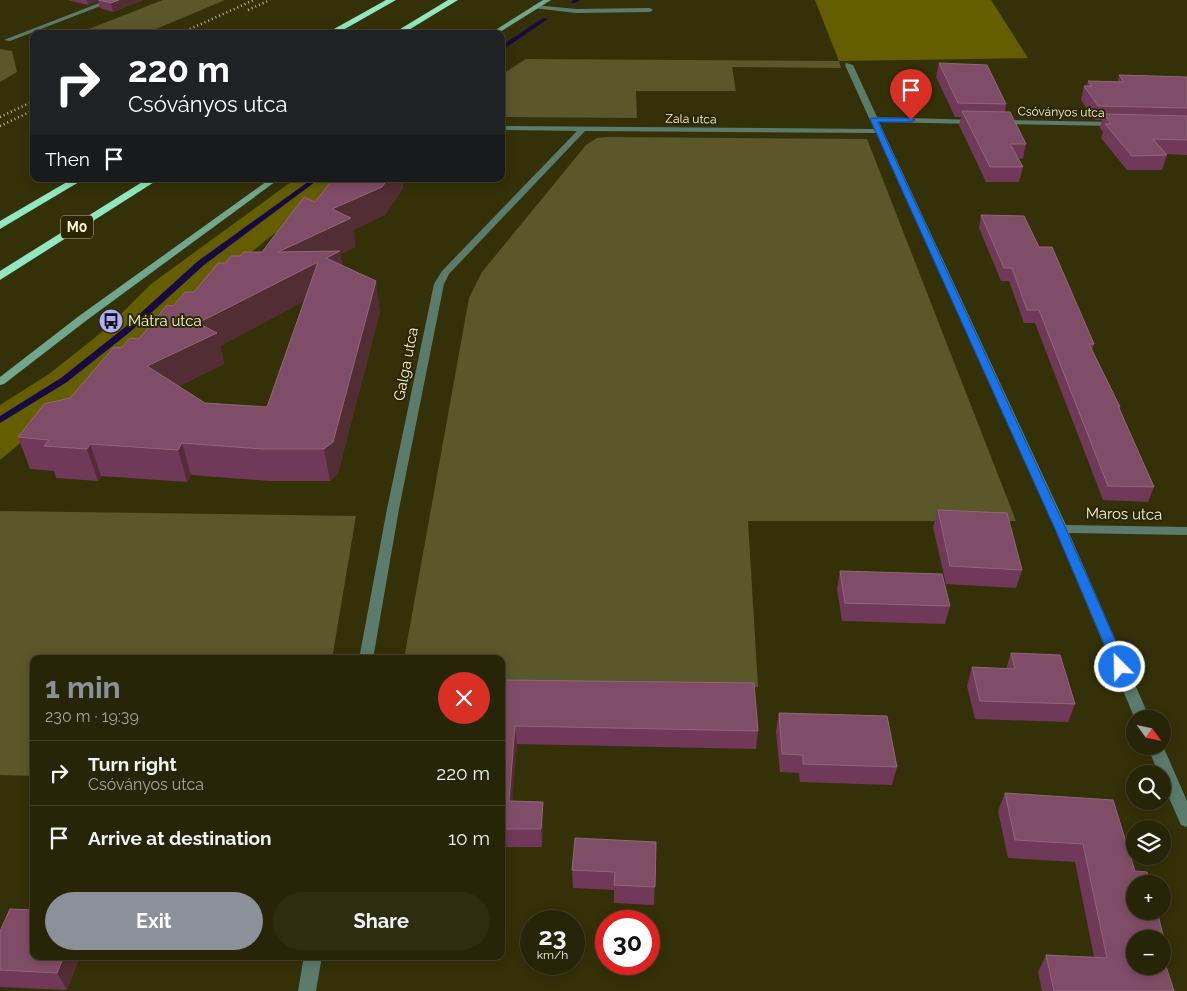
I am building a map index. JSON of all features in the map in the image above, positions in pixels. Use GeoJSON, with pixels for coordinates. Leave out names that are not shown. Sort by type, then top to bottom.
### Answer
{"type":"FeatureCollection","features":[{"type":"Feature","properties":{"kind":"highway"},"geometry":{"type":"LineString","coordinates":[[336,30],[392,0]]}},
{"type":"Feature","properties":{"kind":"highway"},"geometry":{"type":"LineString","coordinates":[[403,30],[454,0]]}},
{"type":"Feature","properties":{"kind":"highway","name":"M0"},"geometry":{"type":"LineString","coordinates":[[0,226],[74,182]]}},
{"type":"Feature","properties":{"kind":"highway","name":"M0"},"geometry":{"type":"LineString","coordinates":[[0,276],[149,182]]}},
{"type":"Feature","properties":{"kind":"street"},"geometry":{"type":"LineString","coordinates":[[34,30],[113,0]]}},
{"type":"Feature","properties":{"kind":"street"},"geometry":{"type":"LineString","coordinates":[[498,30],[548,0]]}},
{"type":"Feature","properties":{"kind":"street"},"geometry":{"type":"LineString","coordinates":[[535,7],[576,11],[650,10]]}},
{"type":"Feature","properties":{"kind":"street"},"geometry":{"type":"LineString","coordinates":[[8,40],[30,32]]}},
{"type":"Feature","properties":{"kind":"street"},"geometry":{"type":"LineString","coordinates":[[849,64],[1061,529],[1139,710]]}},
{"type":"Feature","properties":{"kind":"street","name":"Csóványos utca"},"geometry":{"type":"LineString","coordinates":[[874,119],[1130,125]]}},
{"type":"Feature","properties":{"kind":"street","name":"Zala utca"},"geometry":{"type":"LineString","coordinates":[[505,128],[880,132]]}},
{"type":"Feature","properties":{"kind":"street","name":"Galga utca"},"geometry":{"type":"LineString","coordinates":[[367,655],[393,509],[438,284],[445,273],[583,129]]}},
{"type":"Feature","properties":{"kind":"street"},"geometry":{"type":"LineString","coordinates":[[0,382],[83,318],[271,182]]}},
{"type":"Feature","properties":{"kind":"street","name":"Maros utca"},"geometry":{"type":"LineString","coordinates":[[1061,529],[1187,531]]}},
{"type":"Feature","properties":{"kind":"street"},"geometry":{"type":"LineString","coordinates":[[1159,755],[1187,820]]}},
{"type":"Feature","properties":{"kind":"street"},"geometry":{"type":"LineString","coordinates":[[307,991],[312,960]]}},
{"type":"Feature","properties":{"kind":"shaded area"},"geometry":{"type":"Polygon","coordinates":[[[163,0],[225,0],[154,30],[86,30],[163,0]]]}},
{"type":"Feature","properties":{"kind":"shaded area"},"geometry":{"type":"Polygon","coordinates":[[[815,0],[991,0],[1028,58],[839,61],[815,0]]]}},
{"type":"Feature","properties":{"kind":"shaded area"},"geometry":{"type":"Polygon","coordinates":[[[0,49],[12,51],[17,72],[0,82],[0,49]]]}},
{"type":"Feature","properties":{"kind":"shaded area"},"geometry":{"type":"Polygon","coordinates":[[[526,59],[839,61],[841,68],[732,67],[736,91],[636,91],[637,118],[505,117],[505,72],[526,59]]]}},
{"type":"Feature","properties":{"kind":"shaded area"},"geometry":{"type":"Polygon","coordinates":[[[597,138],[867,139],[1016,521],[748,521],[758,687],[505,682],[505,655],[405,655],[469,298],[482,272],[586,145],[597,138]]]}},
{"type":"Feature","properties":{"kind":"shaded area"},"geometry":{"type":"Polygon","coordinates":[[[291,182],[344,182],[266,240],[0,460],[0,405],[49,374],[107,328],[151,284],[291,182]]]}},
{"type":"Feature","properties":{"kind":"shaded area"},"geometry":{"type":"Polygon","coordinates":[[[0,511],[356,516],[333,655],[30,655],[30,776],[0,775],[0,511]]]}},
{"type":"Feature","properties":{"kind":"building"},"geometry":{"type":"Polygon","coordinates":[[[99,0],[119,0],[111,3],[99,0]]]}},
{"type":"Feature","properties":{"kind":"building"},"geometry":{"type":"Polygon","coordinates":[[[939,63],[987,65],[1006,104],[958,103],[939,63]]]}},
{"type":"Feature","properties":{"kind":"building"},"geometry":{"type":"Polygon","coordinates":[[[1119,75],[1187,77],[1187,108],[1098,106],[1084,86],[1092,86],[1088,81],[1124,82],[1119,75]]]}},
{"type":"Feature","properties":{"kind":"building"},"geometry":{"type":"Polygon","coordinates":[[[962,111],[1010,112],[1026,144],[1010,144],[1023,167],[990,167],[962,111]]]}},
{"type":"Feature","properties":{"kind":"building"},"geometry":{"type":"Polygon","coordinates":[[[1104,114],[1187,116],[1187,140],[1153,139],[1167,155],[1132,156],[1105,124],[1111,124],[1104,114]]]}},
{"type":"Feature","properties":{"kind":"building"},"geometry":{"type":"Polygon","coordinates":[[[331,182],[386,182],[382,187],[332,209],[351,218],[278,252],[340,251],[326,258],[376,281],[333,442],[324,449],[262,449],[182,443],[178,450],[90,444],[87,449],[44,446],[49,440],[18,437],[44,404],[70,398],[114,347],[121,348],[130,338],[139,339],[167,305],[173,306],[185,292],[194,292],[218,263],[225,263],[231,256],[240,256],[244,252],[262,252],[304,197],[315,202],[331,182]],[[318,262],[198,323],[217,333],[147,366],[205,403],[267,407],[318,262]]]}},
{"type":"Feature","properties":{"kind":"building"},"geometry":{"type":"Polygon","coordinates":[[[981,215],[1024,216],[1039,247],[1052,247],[1094,344],[1089,344],[1120,407],[1118,406],[1154,487],[1108,486],[1039,310],[1027,310],[1012,268],[1004,268],[981,215]]]}},
{"type":"Feature","properties":{"kind":"building"},"geometry":{"type":"Polygon","coordinates":[[[938,510],[1007,513],[1022,570],[950,566],[938,510]]]}},
{"type":"Feature","properties":{"kind":"building"},"geometry":{"type":"Polygon","coordinates":[[[840,571],[942,574],[950,606],[845,603],[840,571]]]}},
{"type":"Feature","properties":{"kind":"building"},"geometry":{"type":"Polygon","coordinates":[[[1011,653],[1060,655],[1075,704],[980,701],[972,667],[1015,669],[1011,653]]]}},
{"type":"Feature","properties":{"kind":"building"},"geometry":{"type":"Polygon","coordinates":[[[505,680],[754,683],[758,731],[515,726],[509,801],[543,802],[541,829],[505,829],[505,680]]]}},
{"type":"Feature","properties":{"kind":"building"},"geometry":{"type":"Polygon","coordinates":[[[779,713],[887,716],[897,767],[803,764],[803,755],[782,754],[779,713]]]}},
{"type":"Feature","properties":{"kind":"building"},"geometry":{"type":"Polygon","coordinates":[[[1005,793],[1113,800],[1126,842],[1126,865],[1133,865],[1135,871],[1147,872],[1148,875],[1126,875],[1126,920],[1159,920],[1162,930],[1126,930],[1126,975],[1169,975],[1174,991],[1054,991],[1046,955],[1107,958],[1083,844],[1015,840],[1005,793]]]}},
{"type":"Feature","properties":{"kind":"building"},"geometry":{"type":"Polygon","coordinates":[[[575,838],[656,842],[655,887],[614,885],[615,872],[572,870],[575,838]]]}},
{"type":"Feature","properties":{"kind":"building"},"geometry":{"type":"Polygon","coordinates":[[[10,909],[30,910],[30,960],[62,960],[57,973],[0,970],[0,931],[10,909]]]}},
{"type":"Feature","properties":{"kind":"waterway"},"geometry":{"type":"LineString","coordinates":[[573,2],[577,0]]}},
{"type":"Feature","properties":{"kind":"waterway"},"geometry":{"type":"LineString","coordinates":[[505,46],[545,19]]}},
{"type":"Feature","properties":{"kind":"waterway"},"geometry":{"type":"LineString","coordinates":[[0,420],[64,380],[127,330],[201,263],[312,182]]}},
{"type":"Feature","properties":{"kind":"railway"},"geometry":{"type":"LineString","coordinates":[[188,30],[254,0]]}},
{"type":"Feature","properties":{"kind":"railway"},"geometry":{"type":"LineString","coordinates":[[248,10],[270,0]]}},
{"type":"Feature","properties":{"kind":"railway"},"geometry":{"type":"LineString","coordinates":[[0,117],[30,103]]}},
{"type":"Feature","properties":{"kind":"railway"},"geometry":{"type":"LineString","coordinates":[[0,126],[30,112]]}},
{"type":"Feature","properties":{"kind":"place","name":"Mátra utca"},"geometry":{"type":"Point","coordinates":[111,321]}},
{"type":"Feature","properties":{"kind":"route"},"geometry":{"type":"LineString","coordinates":[[911,120],[874,119],[1061,529],[1120,667]]}}]}
